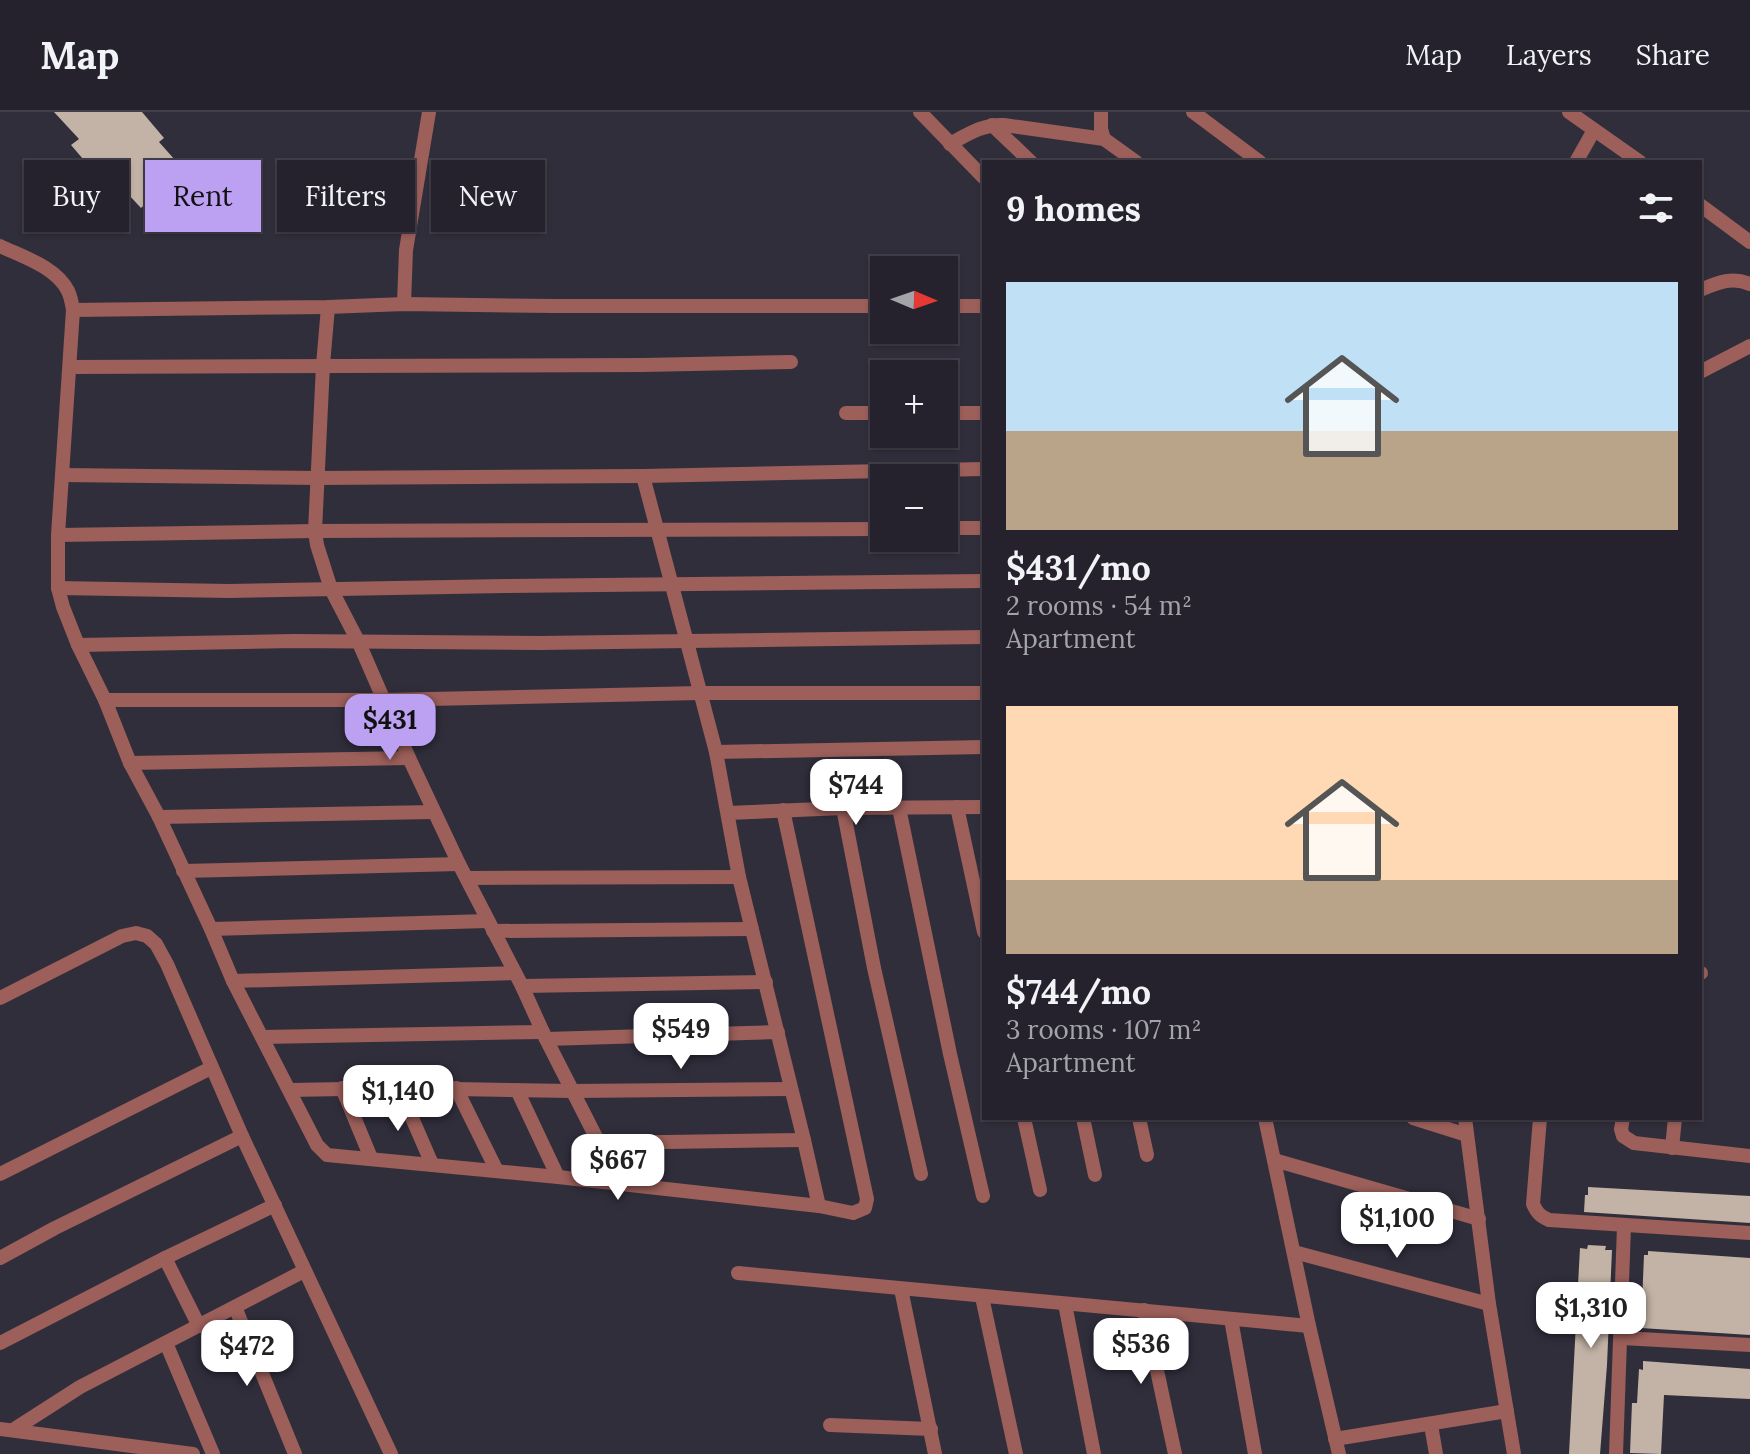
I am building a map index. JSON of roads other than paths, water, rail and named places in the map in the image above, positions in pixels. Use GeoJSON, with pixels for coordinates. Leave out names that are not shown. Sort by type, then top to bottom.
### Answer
{"type":"FeatureCollection","features":[{"type":"Feature","properties":{"kind":"street"},"geometry":{"type":"LineString","coordinates":[[404,304],[406,250],[429,112]]}},
{"type":"Feature","properties":{"kind":"street"},"geometry":{"type":"LineString","coordinates":[[920,112],[982,176]]}},
{"type":"Feature","properties":{"kind":"street"},"geometry":{"type":"LineString","coordinates":[[1101,112],[1104,139]]}},
{"type":"Feature","properties":{"kind":"street"},"geometry":{"type":"LineString","coordinates":[[1193,112],[1257,160]]}},
{"type":"Feature","properties":{"kind":"street"},"geometry":{"type":"LineString","coordinates":[[1569,112],[1637,160]]}},
{"type":"Feature","properties":{"kind":"street"},"geometry":{"type":"LineString","coordinates":[[950,144],[992,125],[1104,139],[1133,160]]}},
{"type":"Feature","properties":{"kind":"street"},"geometry":{"type":"LineString","coordinates":[[992,125],[1029,160]]}},
{"type":"Feature","properties":{"kind":"street"},"geometry":{"type":"LineString","coordinates":[[1577,160],[1594,130]]}},
{"type":"Feature","properties":{"kind":"street"},"geometry":{"type":"LineString","coordinates":[[1702,206],[1750,242]]}},
{"type":"Feature","properties":{"kind":"street"},"geometry":{"type":"LineString","coordinates":[[0,246],[45,267],[58,278],[68,291],[73,310],[58,535],[58,588],[63,607],[130,763],[159,817],[233,981],[317,1145],[327,1155],[615,1183],[819,1206],[853,1213],[865,1208],[867,1199],[783,810]]}},
{"type":"Feature","properties":{"kind":"street"},"geometry":{"type":"LineString","coordinates":[[1702,289],[1724,280],[1750,284]]}},
{"type":"Feature","properties":{"kind":"street"},"geometry":{"type":"LineString","coordinates":[[73,310],[404,304],[870,306]]}},
{"type":"Feature","properties":{"kind":"street"},"geometry":{"type":"LineString","coordinates":[[958,306],[982,306]]}},
{"type":"Feature","properties":{"kind":"street"},"geometry":{"type":"LineString","coordinates":[[328,307],[315,531],[331,589],[359,643],[434,812],[599,1143],[615,1183]]}},
{"type":"Feature","properties":{"kind":"street"},"geometry":{"type":"LineString","coordinates":[[1702,371],[1750,346]]}},
{"type":"Feature","properties":{"kind":"street"},"geometry":{"type":"LineString","coordinates":[[71,367],[791,362]]}},
{"type":"Feature","properties":{"kind":"street"},"geometry":{"type":"LineString","coordinates":[[846,413],[870,413]]}},
{"type":"Feature","properties":{"kind":"street"},"geometry":{"type":"LineString","coordinates":[[958,413],[982,413]]}},
{"type":"Feature","properties":{"kind":"street"},"geometry":{"type":"LineString","coordinates":[[62,475],[317,478],[643,476],[982,469]]}},
{"type":"Feature","properties":{"kind":"street"},"geometry":{"type":"LineString","coordinates":[[643,476],[716,752],[739,877],[819,1206]]}},
{"type":"Feature","properties":{"kind":"street"},"geometry":{"type":"LineString","coordinates":[[958,528],[982,528]]}},
{"type":"Feature","properties":{"kind":"street"},"geometry":{"type":"LineString","coordinates":[[58,535],[870,529]]}},
{"type":"Feature","properties":{"kind":"street"},"geometry":{"type":"LineString","coordinates":[[58,588],[229,591],[982,581]]}},
{"type":"Feature","properties":{"kind":"street"},"geometry":{"type":"LineString","coordinates":[[78,645],[982,637]]}},
{"type":"Feature","properties":{"kind":"street"},"geometry":{"type":"LineString","coordinates":[[105,700],[982,693]]}},
{"type":"Feature","properties":{"kind":"street"},"geometry":{"type":"LineString","coordinates":[[716,752],[982,747]]}},
{"type":"Feature","properties":{"kind":"street"},"geometry":{"type":"LineString","coordinates":[[130,763],[409,758]]}},
{"type":"Feature","properties":{"kind":"street"},"geometry":{"type":"LineString","coordinates":[[957,807],[982,923]]}},
{"type":"Feature","properties":{"kind":"street"},"geometry":{"type":"LineString","coordinates":[[728,813],[982,807]]}},
{"type":"Feature","properties":{"kind":"street"},"geometry":{"type":"LineString","coordinates":[[843,808],[874,968],[921,1174]]}},
{"type":"Feature","properties":{"kind":"street"},"geometry":{"type":"LineString","coordinates":[[899,808],[983,1196]]}},
{"type":"Feature","properties":{"kind":"street"},"geometry":{"type":"LineString","coordinates":[[159,817],[434,812]]}},
{"type":"Feature","properties":{"kind":"street"},"geometry":{"type":"LineString","coordinates":[[183,871],[459,864]]}},
{"type":"Feature","properties":{"kind":"street"},"geometry":{"type":"LineString","coordinates":[[468,878],[739,877]]}},
{"type":"Feature","properties":{"kind":"street"},"geometry":{"type":"LineString","coordinates":[[211,929],[491,926],[752,929]]}},
{"type":"Feature","properties":{"kind":"street"},"geometry":{"type":"LineString","coordinates":[[0,998],[122,936],[136,933],[147,936],[156,944],[304,1271],[391,1454]]}},
{"type":"Feature","properties":{"kind":"street"},"geometry":{"type":"LineString","coordinates":[[233,981],[766,982]]}},
{"type":"Feature","properties":{"kind":"street"},"geometry":{"type":"LineString","coordinates":[[262,1037],[778,1032]]}},
{"type":"Feature","properties":{"kind":"street"},"geometry":{"type":"LineString","coordinates":[[0,1174],[211,1068]]}},
{"type":"Feature","properties":{"kind":"street"},"geometry":{"type":"LineString","coordinates":[[342,1088],[371,1158]]}},
{"type":"Feature","properties":{"kind":"street"},"geometry":{"type":"LineString","coordinates":[[399,1088],[432,1164]]}},
{"type":"Feature","properties":{"kind":"street"},"geometry":{"type":"LineString","coordinates":[[456,1088],[497,1171]]}},
{"type":"Feature","properties":{"kind":"street"},"geometry":{"type":"LineString","coordinates":[[290,1090],[791,1089]]}},
{"type":"Feature","properties":{"kind":"street"},"geometry":{"type":"LineString","coordinates":[[517,1090],[558,1177]]}},
{"type":"Feature","properties":{"kind":"street"},"geometry":{"type":"LineString","coordinates":[[1024,1120],[1040,1190]]}},
{"type":"Feature","properties":{"kind":"street"},"geometry":{"type":"LineString","coordinates":[[1083,1120],[1095,1175]]}},
{"type":"Feature","properties":{"kind":"street"},"geometry":{"type":"LineString","coordinates":[[1139,1120],[1147,1155]]}},
{"type":"Feature","properties":{"kind":"street"},"geometry":{"type":"LineString","coordinates":[[1265,1120],[1337,1447],[1507,1411]]}},
{"type":"Feature","properties":{"kind":"street"},"geometry":{"type":"LineString","coordinates":[[1419,1120],[1467,1135]]}},
{"type":"Feature","properties":{"kind":"street"},"geometry":{"type":"LineString","coordinates":[[1465,1120],[1489,1304],[1514,1454]]}},
{"type":"Feature","properties":{"kind":"street"},"geometry":{"type":"LineString","coordinates":[[1540,1120],[1533,1204],[1537,1213],[1549,1220],[1750,1233]]}},
{"type":"Feature","properties":{"kind":"street"},"geometry":{"type":"LineString","coordinates":[[1623,1120],[1623,1136],[1634,1143],[1750,1156]]}},
{"type":"Feature","properties":{"kind":"street"},"geometry":{"type":"LineString","coordinates":[[1672,1148],[1675,1120]]}},
{"type":"Feature","properties":{"kind":"street"},"geometry":{"type":"LineString","coordinates":[[0,1258],[242,1136]]}},
{"type":"Feature","properties":{"kind":"street"},"geometry":{"type":"LineString","coordinates":[[599,1143],[804,1140]]}},
{"type":"Feature","properties":{"kind":"street"},"geometry":{"type":"LineString","coordinates":[[1274,1160],[1479,1219]]}},
{"type":"Feature","properties":{"kind":"street"},"geometry":{"type":"LineString","coordinates":[[0,1343],[275,1205]]}},
{"type":"Feature","properties":{"kind":"street"},"geometry":{"type":"LineString","coordinates":[[1616,1454],[1624,1226]]}},
{"type":"Feature","properties":{"kind":"street"},"geometry":{"type":"LineString","coordinates":[[1294,1252],[1489,1304]]}},
{"type":"Feature","properties":{"kind":"street"},"geometry":{"type":"LineString","coordinates":[[165,1258],[199,1326]]}},
{"type":"Feature","properties":{"kind":"street"},"geometry":{"type":"LineString","coordinates":[[6,1429],[80,1387],[304,1271]]}},
{"type":"Feature","properties":{"kind":"street"},"geometry":{"type":"LineString","coordinates":[[738,1273],[1309,1326]]}},
{"type":"Feature","properties":{"kind":"street"},"geometry":{"type":"LineString","coordinates":[[901,1289],[935,1454]]}},
{"type":"Feature","properties":{"kind":"street"},"geometry":{"type":"LineString","coordinates":[[982,1297],[1016,1454]]}},
{"type":"Feature","properties":{"kind":"street"},"geometry":{"type":"LineString","coordinates":[[1065,1304],[1094,1454]]}},
{"type":"Feature","properties":{"kind":"street"},"geometry":{"type":"LineString","coordinates":[[235,1307],[295,1454]]}},
{"type":"Feature","properties":{"kind":"street"},"geometry":{"type":"LineString","coordinates":[[1144,1310],[1175,1454]]}},
{"type":"Feature","properties":{"kind":"street"},"geometry":{"type":"LineString","coordinates":[[1231,1319],[1255,1454]]}},
{"type":"Feature","properties":{"kind":"street"},"geometry":{"type":"LineString","coordinates":[[1622,1338],[1750,1345]]}},
{"type":"Feature","properties":{"kind":"street"},"geometry":{"type":"LineString","coordinates":[[166,1343],[213,1454]]}},
{"type":"Feature","properties":{"kind":"street"},"geometry":{"type":"LineString","coordinates":[[830,1425],[931,1429]]}},
{"type":"Feature","properties":{"kind":"street"},"geometry":{"type":"LineString","coordinates":[[1431,1425],[1436,1454]]}},
{"type":"Feature","properties":{"kind":"street"},"geometry":{"type":"LineString","coordinates":[[6,1429],[193,1454]]}}]}
